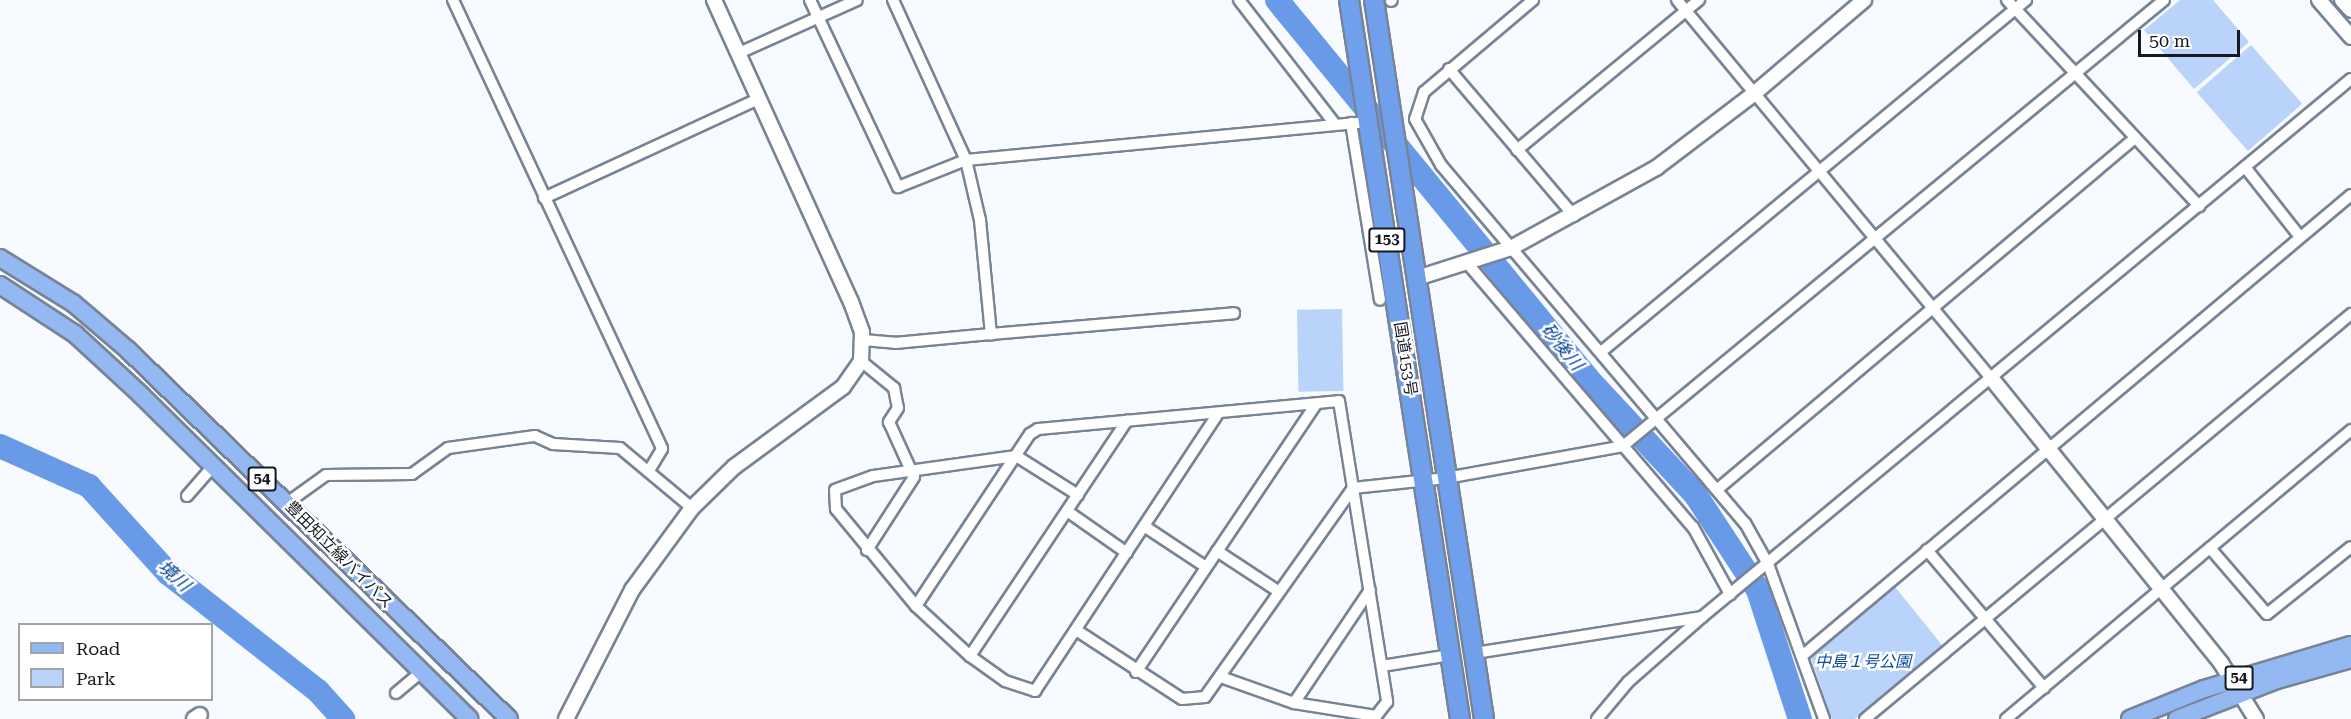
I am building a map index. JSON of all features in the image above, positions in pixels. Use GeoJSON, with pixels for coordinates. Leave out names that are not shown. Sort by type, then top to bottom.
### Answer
{"type":"FeatureCollection","features":[{"type":"Feature","properties":{"kind":"highway","name":"国道153号"},"geometry":{"type":"LineString","coordinates":[[1348,0],[1370,123],[1460,719]]}},
{"type":"Feature","properties":{"kind":"highway","name":"国道153号"},"geometry":{"type":"LineString","coordinates":[[1386,0],[1394,122],[1484,719]]}},
{"type":"Feature","properties":{"kind":"main road","name":"豊田知立線バイパス"},"geometry":{"type":"LineString","coordinates":[[0,258],[90,316],[509,719]]}},
{"type":"Feature","properties":{"kind":"main road","name":"豊田知立線バイパス"},"geometry":{"type":"LineString","coordinates":[[0,285],[75,334],[214,465],[469,719]]}},
{"type":"Feature","properties":{"kind":"main road","name":"54"},"geometry":{"type":"LineString","coordinates":[[2130,719],[2238,686],[2351,645]]}},
{"type":"Feature","properties":{"kind":"main road","name":"54"},"geometry":{"type":"LineString","coordinates":[[2177,719],[2238,686],[2351,659]]}},
{"type":"Feature","properties":{"kind":"street"},"geometry":{"type":"LineString","coordinates":[[453,0],[662,449],[661,458],[649,471]]}},
{"type":"Feature","properties":{"kind":"street"},"geometry":{"type":"LineString","coordinates":[[566,719],[632,590],[692,508],[734,467],[843,387],[861,361],[863,340],[832,258],[714,0]]}},
{"type":"Feature","properties":{"kind":"street"},"geometry":{"type":"LineString","coordinates":[[810,0],[898,187],[966,160],[1335,124],[1370,123]]}},
{"type":"Feature","properties":{"kind":"street"},"geometry":{"type":"LineString","coordinates":[[739,53],[856,0]]}},
{"type":"Feature","properties":{"kind":"street"},"geometry":{"type":"LineString","coordinates":[[893,0],[966,160],[980,220],[992,334]]}},
{"type":"Feature","properties":{"kind":"street"},"geometry":{"type":"LineString","coordinates":[[1239,0],[1335,124]]}},
{"type":"Feature","properties":{"kind":"street"},"geometry":{"type":"LineString","coordinates":[[1533,0],[1449,69],[1425,92],[1415,119],[1441,165],[1719,488],[1768,564],[1824,719]]}},
{"type":"Feature","properties":{"kind":"street"},"geometry":{"type":"LineString","coordinates":[[1677,0],[1936,309],[2238,686],[2256,719]]}},
{"type":"Feature","properties":{"kind":"street"},"geometry":{"type":"LineString","coordinates":[[1517,150],[1699,0]]}},
{"type":"Feature","properties":{"kind":"street"},"geometry":{"type":"LineString","coordinates":[[1417,278],[1468,264],[1511,248],[1574,216],[1656,168],[1756,92],[1864,0]]}},
{"type":"Feature","properties":{"kind":"street"},"geometry":{"type":"LineString","coordinates":[[2007,0],[2073,76],[2199,206]]}},
{"type":"Feature","properties":{"kind":"street"},"geometry":{"type":"LineString","coordinates":[[1601,352],[2026,0]]}},
{"type":"Feature","properties":{"kind":"street"},"geometry":{"type":"LineString","coordinates":[[1076,630],[1136,672],[1192,700],[1205,697],[1221,677],[1278,591],[1353,489],[1446,478],[1623,446],[1661,419],[2164,0]]}},
{"type":"Feature","properties":{"kind":"street"},"geometry":{"type":"LineString","coordinates":[[2319,0],[2351,37]]}},
{"type":"Feature","properties":{"kind":"street"},"geometry":{"type":"LineString","coordinates":[[2342,0],[2351,10]]}},
{"type":"Feature","properties":{"kind":"street"},"geometry":{"type":"LineString","coordinates":[[1449,69],[1574,216]]}},
{"type":"Feature","properties":{"kind":"street"},"geometry":{"type":"LineString","coordinates":[[1597,719],[1628,682],[1702,616],[1992,379],[2351,79]]}},
{"type":"Feature","properties":{"kind":"street"},"geometry":{"type":"LineString","coordinates":[[544,198],[758,99]]}},
{"type":"Feature","properties":{"kind":"street"},"geometry":{"type":"LineString","coordinates":[[1394,122],[1415,119]]}},
{"type":"Feature","properties":{"kind":"street"},"geometry":{"type":"LineString","coordinates":[[1351,123],[1380,300]]}},
{"type":"Feature","properties":{"kind":"street"},"geometry":{"type":"LineString","coordinates":[[1719,488],[1936,309],[2135,138]]}},
{"type":"Feature","properties":{"kind":"street"},"geometry":{"type":"LineString","coordinates":[[2245,167],[2300,237]]}},
{"type":"Feature","properties":{"kind":"street"},"geometry":{"type":"LineString","coordinates":[[1802,656],[2351,195]]}},
{"type":"Feature","properties":{"kind":"street"},"geometry":{"type":"LineString","coordinates":[[1468,264],[1693,527],[1732,593]]}},
{"type":"Feature","properties":{"kind":"street"},"geometry":{"type":"LineString","coordinates":[[863,340],[895,343],[1234,313]]}},
{"type":"Feature","properties":{"kind":"street"},"geometry":{"type":"LineString","coordinates":[[1865,719],[2104,519],[2350,318]]}},
{"type":"Feature","properties":{"kind":"street"},"geometry":{"type":"LineString","coordinates":[[861,361],[894,388],[898,408],[889,422],[912,470],[912,485],[867,550]]}},
{"type":"Feature","properties":{"kind":"street"},"geometry":{"type":"LineString","coordinates":[[916,606],[1016,456],[1038,429],[1217,415],[1340,401],[1386,702],[1376,716],[1294,703],[1221,677]]}},
{"type":"Feature","properties":{"kind":"street"},"geometry":{"type":"LineString","coordinates":[[1136,672],[1316,404]]}},
{"type":"Feature","properties":{"kind":"street"},"geometry":{"type":"LineString","coordinates":[[1078,495],[1016,456],[873,476],[834,490],[836,508],[867,550],[916,606],[970,656],[1005,681],[1035,691],[1217,415]]}},
{"type":"Feature","properties":{"kind":"street"},"geometry":{"type":"LineString","coordinates":[[970,656],[1127,421]]}},
{"type":"Feature","properties":{"kind":"street"},"geometry":{"type":"LineString","coordinates":[[2006,719],[2351,430]]}},
{"type":"Feature","properties":{"kind":"street"},"geometry":{"type":"LineString","coordinates":[[287,503],[326,475],[412,474],[448,448],[535,436],[553,444],[620,448],[692,508]]}},
{"type":"Feature","properties":{"kind":"street"},"geometry":{"type":"LineString","coordinates":[[187,495],[214,465]]}},
{"type":"Feature","properties":{"kind":"street"},"geometry":{"type":"LineString","coordinates":[[1067,511],[1126,553]]}},
{"type":"Feature","properties":{"kind":"street"},"geometry":{"type":"LineString","coordinates":[[1144,526],[1206,567]]}},
{"type":"Feature","properties":{"kind":"street"},"geometry":{"type":"LineString","coordinates":[[2210,548],[2267,614],[2351,547]]}},
{"type":"Feature","properties":{"kind":"street"},"geometry":{"type":"LineString","coordinates":[[1927,550],[2044,687]]}},
{"type":"Feature","properties":{"kind":"street"},"geometry":{"type":"LineString","coordinates":[[1217,551],[1278,591]]}},
{"type":"Feature","properties":{"kind":"street"},"geometry":{"type":"LineString","coordinates":[[1294,703],[1370,590]]}},
{"type":"Feature","properties":{"kind":"street"},"geometry":{"type":"LineString","coordinates":[[1475,653],[1702,616]]}},
{"type":"Feature","properties":{"kind":"street"},"geometry":{"type":"LineString","coordinates":[[1382,666],[1450,654]]}},
{"type":"Feature","properties":{"kind":"street"},"geometry":{"type":"LineString","coordinates":[[396,693],[421,672]]}},
{"type":"Feature","properties":{"kind":"green space"},"geometry":{"type":"Polygon","coordinates":[[[2180,0],[2213,0],[2249,42],[2194,89],[2144,30],[2180,0]]]}},
{"type":"Feature","properties":{"kind":"green space"},"geometry":{"type":"Polygon","coordinates":[[[2251,45],[2302,104],[2248,151],[2197,92],[2251,45]]]}},
{"type":"Feature","properties":{"kind":"green space"},"geometry":{"type":"Polygon","coordinates":[[[1342,309],[1343,391],[1298,392],[1297,310],[1342,309]]]}},
{"type":"Feature","properties":{"kind":"green space","name":"中島１号公園"},"geometry":{"type":"Polygon","coordinates":[[[1895,587],[1942,645],[1855,719],[1832,719],[1810,655],[1895,587]]]}},
{"type":"Feature","properties":{"kind":"waterway","name":"砂後川"},"geometry":{"type":"LineString","coordinates":[[1277,0],[1588,379],[1695,494],[1758,590],[1800,719]]}},
{"type":"Feature","properties":{"kind":"waterway","name":"境川"},"geometry":{"type":"LineString","coordinates":[[0,446],[89,486],[168,573],[318,691],[343,719]]}}]}
